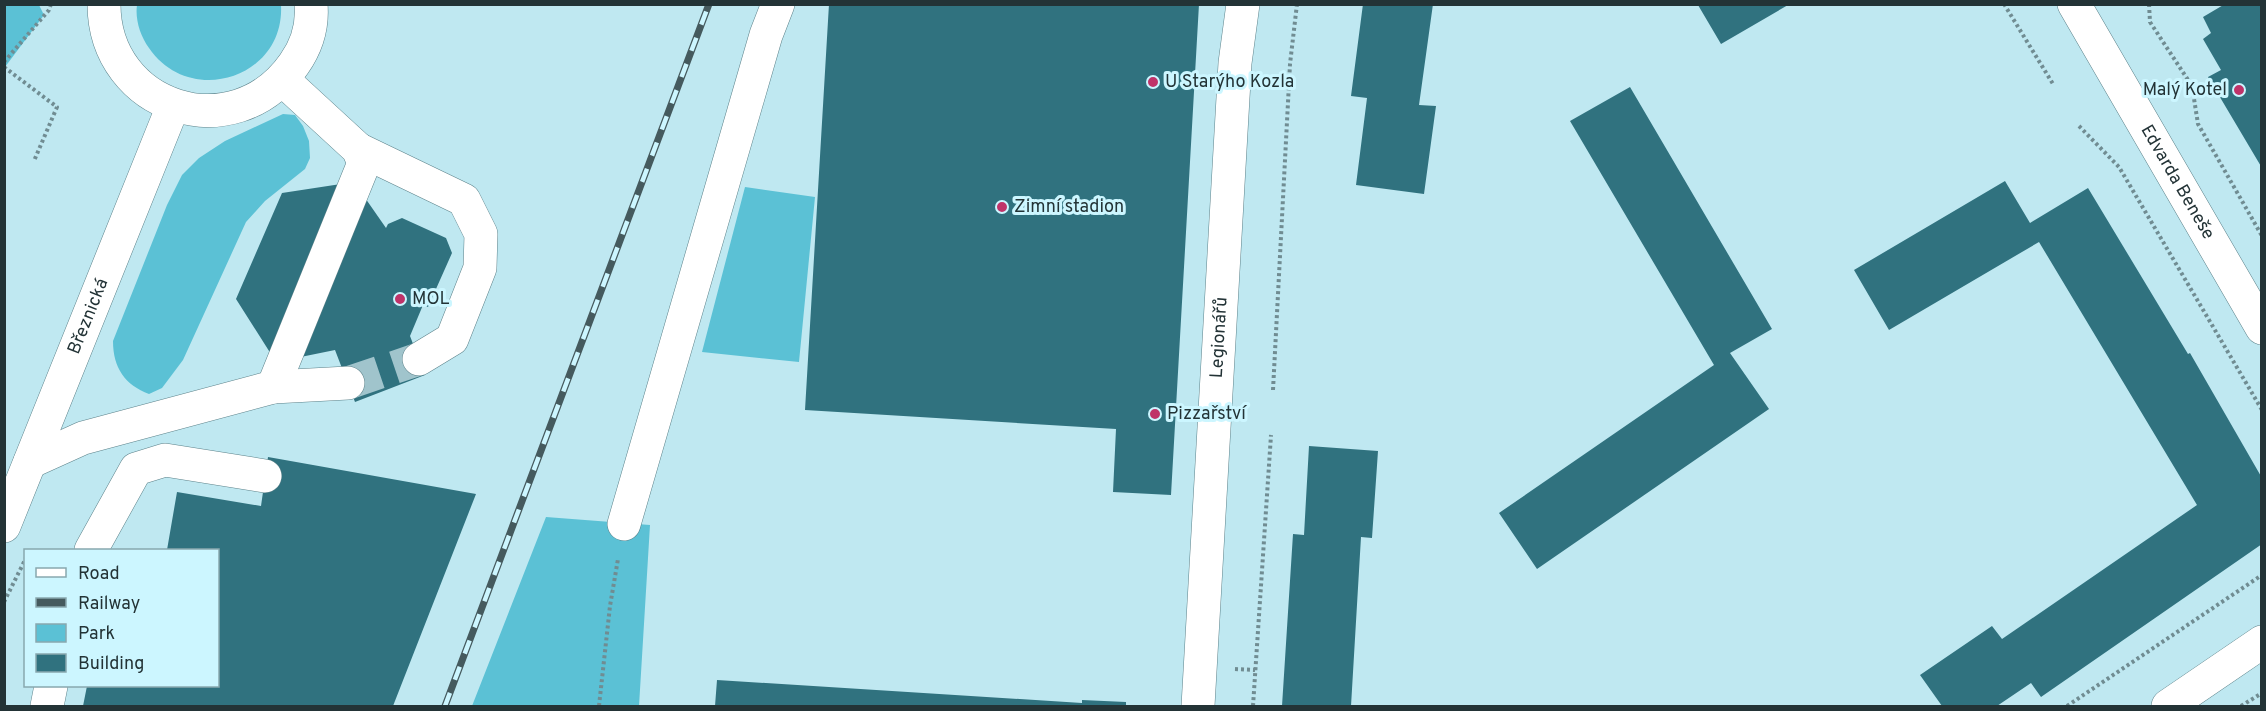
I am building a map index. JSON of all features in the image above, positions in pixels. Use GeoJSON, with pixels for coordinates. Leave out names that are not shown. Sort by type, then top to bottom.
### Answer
{"type":"FeatureCollection","features":[{"type":"Feature","properties":{"kind":"street"},"geometry":{"type":"LineString","coordinates":[[104,4],[104,22],[111,50],[127,73],[148,93],[173,106],[202,111],[232,109],[260,98],[283,80],[303,51],[312,16],[311,4]]}},
{"type":"Feature","properties":{"kind":"street"},"geometry":{"type":"LineString","coordinates":[[624,524],[759,58],[778,4]]}},
{"type":"Feature","properties":{"kind":"street","name":"Legionářů"},"geometry":{"type":"LineString","coordinates":[[1198,706],[1235,63],[1243,4]]}},
{"type":"Feature","properties":{"kind":"street","name":"Edvarda Beneše"},"geometry":{"type":"LineString","coordinates":[[2074,4],[2262,328]]}},
{"type":"Feature","properties":{"kind":"street"},"geometry":{"type":"LineString","coordinates":[[283,80],[358,149],[464,200],[481,234],[480,268],[452,339],[419,359]]}},
{"type":"Feature","properties":{"kind":"street","name":"Březnická"},"geometry":{"type":"LineString","coordinates":[[4,526],[173,106]]}},
{"type":"Feature","properties":{"kind":"street"},"geometry":{"type":"LineString","coordinates":[[273,387],[364,163],[358,149]]}},
{"type":"Feature","properties":{"kind":"street"},"geometry":{"type":"LineString","coordinates":[[30,462],[83,438],[273,387],[348,383]]}},
{"type":"Feature","properties":{"kind":"street"},"geometry":{"type":"LineString","coordinates":[[92,549],[136,469],[165,460],[265,476]]}},
{"type":"Feature","properties":{"kind":"street"},"geometry":{"type":"LineString","coordinates":[[2168,706],[2262,642]]}},
{"type":"Feature","properties":{"kind":"street"},"geometry":{"type":"LineString","coordinates":[[47,706],[51,687]]}},
{"type":"Feature","properties":{"kind":"path"},"geometry":{"type":"LineString","coordinates":[[4,62],[49,10],[51,4]]}},
{"type":"Feature","properties":{"kind":"path"},"geometry":{"type":"LineString","coordinates":[[1274,390],[1290,64],[1297,4]]}},
{"type":"Feature","properties":{"kind":"path"},"geometry":{"type":"LineString","coordinates":[[2004,4],[2053,84]]}},
{"type":"Feature","properties":{"kind":"path"},"geometry":{"type":"LineString","coordinates":[[2149,4],[2150,22],[2192,86],[2198,124],[2262,236]]}},
{"type":"Feature","properties":{"kind":"path"},"geometry":{"type":"LineString","coordinates":[[4,67],[57,107],[34,160]]}},
{"type":"Feature","properties":{"kind":"path"},"geometry":{"type":"LineString","coordinates":[[2079,126],[2119,167],[2262,410]]}},
{"type":"Feature","properties":{"kind":"path"},"geometry":{"type":"LineString","coordinates":[[1253,706],[1271,435]]}},
{"type":"Feature","properties":{"kind":"path"},"geometry":{"type":"LineString","coordinates":[[599,706],[610,606],[624,524]]}},
{"type":"Feature","properties":{"kind":"path"},"geometry":{"type":"LineString","coordinates":[[4,602],[24,562]]}},
{"type":"Feature","properties":{"kind":"path"},"geometry":{"type":"LineString","coordinates":[[2067,706],[2262,575]]}},
{"type":"Feature","properties":{"kind":"path"},"geometry":{"type":"LineString","coordinates":[[1230,668],[1256,670]]}},
{"type":"Feature","properties":{"kind":"path"},"geometry":{"type":"LineString","coordinates":[[2241,706],[2262,693]]}},
{"type":"Feature","properties":{"kind":"green space"},"geometry":{"type":"Polygon","coordinates":[[[5,4],[39,5],[44,15],[5,67],[5,4]]]}},
{"type":"Feature","properties":{"kind":"green space"},"geometry":{"type":"Polygon","coordinates":[[[137,5],[281,5],[278,30],[268,51],[252,67],[232,76],[210,80],[187,77],[167,66],[149,48],[143,38],[137,16],[137,5]]]}},
{"type":"Feature","properties":{"kind":"green space"},"geometry":{"type":"Polygon","coordinates":[[[283,114],[295,115],[303,126],[309,141],[310,158],[305,169],[265,201],[246,222],[183,360],[162,388],[149,394],[133,386],[118,367],[113,341],[167,205],[182,175],[199,158],[225,141],[283,114]]]}},
{"type":"Feature","properties":{"kind":"green space"},"geometry":{"type":"Polygon","coordinates":[[[745,187],[815,197],[799,362],[702,352],[745,187]]]}},
{"type":"Feature","properties":{"kind":"green space"},"geometry":{"type":"Polygon","coordinates":[[[546,517],[650,525],[639,706],[472,706],[546,517]]]}},
{"type":"Feature","properties":{"kind":"building","name":"Zimní stadion"},"geometry":{"type":"Polygon","coordinates":[[[829,4],[1199,4],[1171,495],[1113,492],[1116,429],[805,410],[829,4]]]}},
{"type":"Feature","properties":{"kind":"building"},"geometry":{"type":"Polygon","coordinates":[[[1363,4],[1433,4],[1419,105],[1436,106],[1424,194],[1356,185],[1367,98],[1351,96],[1363,4]]]}},
{"type":"Feature","properties":{"kind":"building"},"geometry":{"type":"Polygon","coordinates":[[[2225,4],[2262,4],[2262,168],[2208,77],[2221,70],[2203,39],[2211,33],[2203,17],[2225,4]]]}},
{"type":"Feature","properties":{"kind":"building"},"geometry":{"type":"Polygon","coordinates":[[[1698,5],[1788,5],[1721,44],[1698,5]]]}},
{"type":"Feature","properties":{"kind":"building"},"geometry":{"type":"Polygon","coordinates":[[[1630,87],[1772,329],[1730,353],[1769,409],[1537,569],[1499,513],[1714,365],[1570,121],[1630,87]]]}},
{"type":"Feature","properties":{"kind":"building"},"geometry":{"type":"Polygon","coordinates":[[[2005,181],[2030,223],[2088,188],[2188,354],[2190,353],[2262,478],[2262,544],[2041,697],[2031,683],[1997,706],[1942,706],[1920,675],[1992,626],[2002,639],[2197,505],[2039,242],[1889,330],[1854,270],[2005,181]]]}},
{"type":"Feature","properties":{"kind":"building"},"geometry":{"type":"Polygon","coordinates":[[[354,182],[386,228],[388,224],[402,218],[446,238],[452,253],[428,307],[423,305],[410,336],[425,375],[355,402],[335,350],[276,362],[236,299],[282,193],[354,182]]]}},
{"type":"Feature","properties":{"kind":"building"},"geometry":{"type":"Polygon","coordinates":[[[1309,446],[1378,451],[1372,538],[1361,537],[1351,706],[1282,706],[1293,534],[1304,535],[1309,446]]]}},
{"type":"Feature","properties":{"kind":"building"},"geometry":{"type":"Polygon","coordinates":[[[268,457],[476,494],[393,706],[83,706],[87,687],[219,687],[219,549],[167,549],[177,492],[261,506],[268,457]]]}},
{"type":"Feature","properties":{"kind":"building"},"geometry":{"type":"Polygon","coordinates":[[[717,680],[1082,703],[1082,700],[1126,702],[1126,706],[715,706],[717,680]]]}},
{"type":"Feature","properties":{"kind":"tunnel"},"geometry":{"type":"LineString","coordinates":[[348,383],[419,359]]}},
{"type":"Feature","properties":{"kind":"railway"},"geometry":{"type":"LineString","coordinates":[[445,706],[709,4]]}},
{"type":"Feature","properties":{"kind":"place","name":"U Starýho Kozla"},"geometry":{"type":"Point","coordinates":[1153,82]}},
{"type":"Feature","properties":{"kind":"place","name":"Malý Kotel"},"geometry":{"type":"Point","coordinates":[2239,90]}},
{"type":"Feature","properties":{"kind":"place","name":"Zimní stadion"},"geometry":{"type":"Point","coordinates":[1002,207]}},
{"type":"Feature","properties":{"kind":"place","name":"MOL"},"geometry":{"type":"Point","coordinates":[400,299]}},
{"type":"Feature","properties":{"kind":"place","name":"Pizzařství"},"geometry":{"type":"Point","coordinates":[1155,414]}}]}
